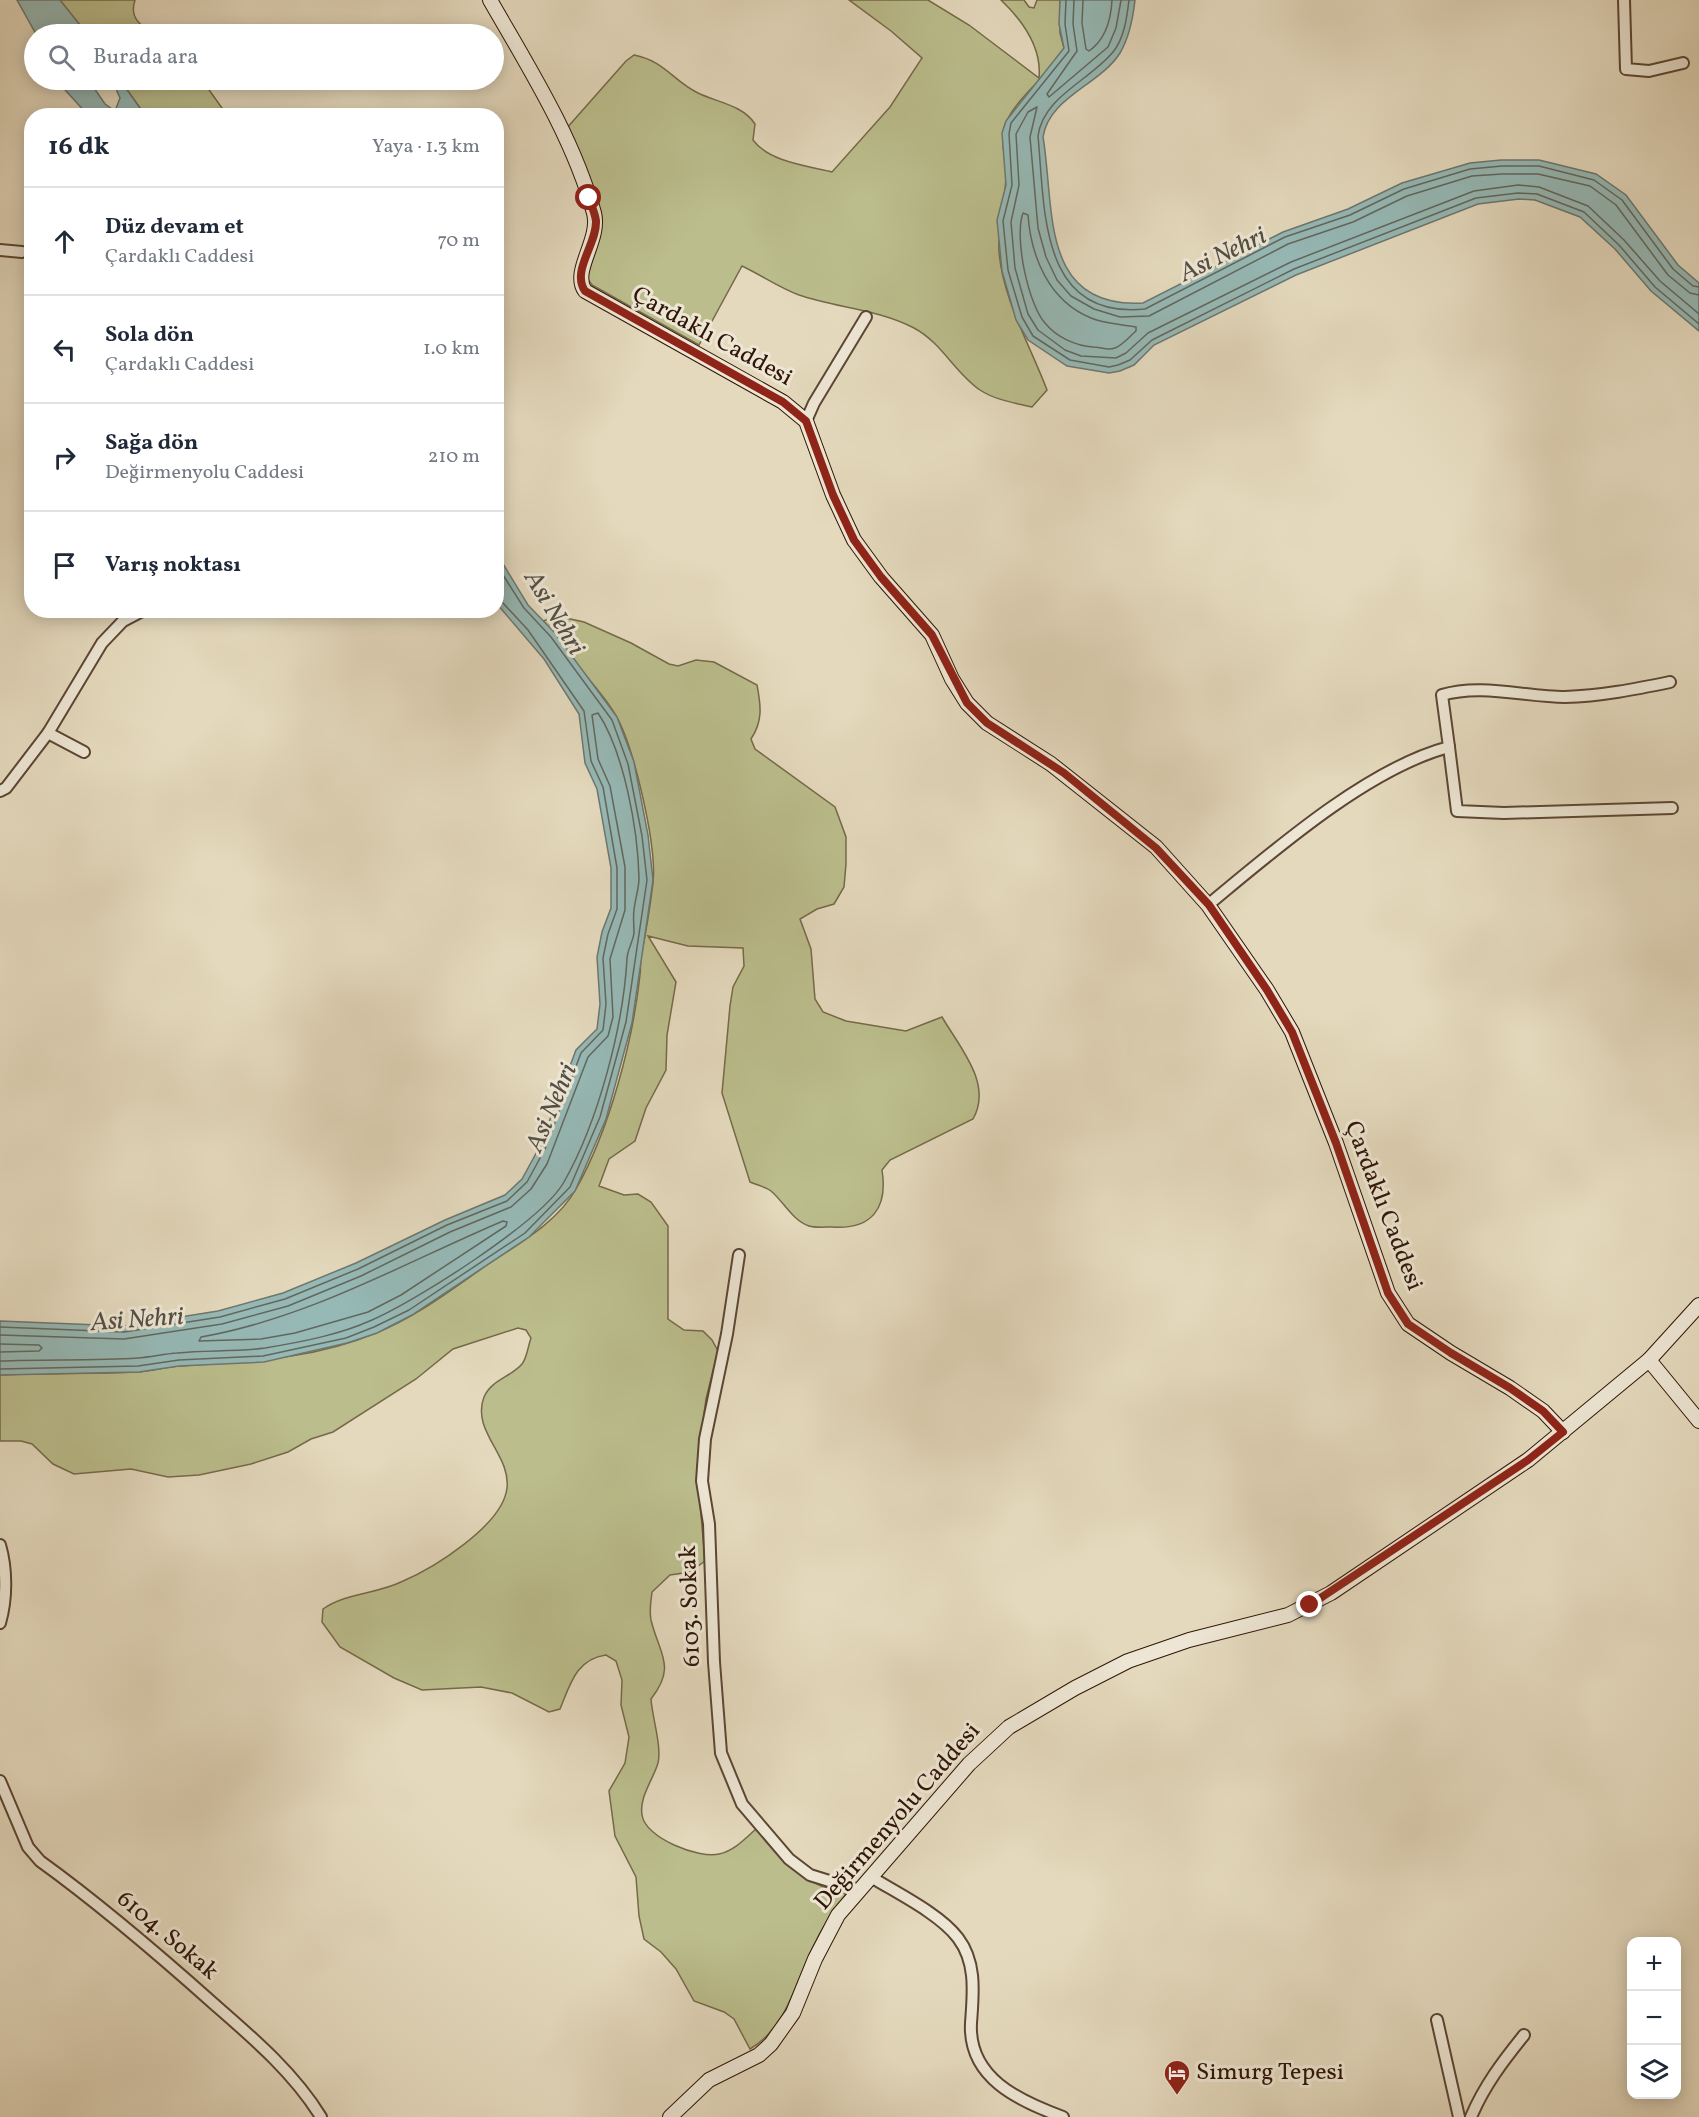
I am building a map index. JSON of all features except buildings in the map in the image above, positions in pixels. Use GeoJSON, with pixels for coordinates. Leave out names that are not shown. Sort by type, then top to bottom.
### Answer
{"type":"FeatureCollection","features":[{"type":"Feature","properties":{"kind":"street","name":"Çardaklı Caddesi"},"geometry":{"type":"LineString","coordinates":[[490,0],[503,24]]}},
{"type":"Feature","properties":{"kind":"street"},"geometry":{"type":"LineString","coordinates":[[1624,0],[1626,69],[1649,71],[1683,63]]}},
{"type":"Feature","properties":{"kind":"street","name":"Çardaklı Caddesi"},"geometry":{"type":"LineString","coordinates":[[504,25],[562,130],[594,214],[594,234],[581,273],[581,286],[585,291],[783,402],[806,421],[830,486],[854,540],[881,577],[932,635],[967,703],[987,723],[1051,764],[1133,828],[1171,862],[1209,905],[1292,1032],[1336,1143],[1388,1293],[1408,1324],[1510,1388],[1543,1411],[1563,1432]]}},
{"type":"Feature","properties":{"kind":"street"},"geometry":{"type":"LineString","coordinates":[[0,250],[22,252]]}},
{"type":"Feature","properties":{"kind":"street"},"geometry":{"type":"LineString","coordinates":[[806,421],[814,403],[866,317]]}},
{"type":"Feature","properties":{"kind":"street"},"geometry":{"type":"LineString","coordinates":[[0,791],[6,788],[48,733],[102,643],[129,618]]}},
{"type":"Feature","properties":{"kind":"street"},"geometry":{"type":"LineString","coordinates":[[1670,682],[1633,690],[1567,697],[1483,691],[1453,692],[1442,695],[1457,811],[1504,813],[1672,808]]}},
{"type":"Feature","properties":{"kind":"street"},"geometry":{"type":"LineString","coordinates":[[48,733],[84,752]]}},
{"type":"Feature","properties":{"kind":"street"},"geometry":{"type":"LineString","coordinates":[[1209,905],[1296,833],[1367,786],[1418,758],[1449,747]]}},
{"type":"Feature","properties":{"kind":"street","name":"6103. Sokak"},"geometry":{"type":"LineString","coordinates":[[739,1255],[727,1334],[705,1439],[702,1481],[709,1524],[715,1683],[721,1753],[742,1804],[789,1859],[810,1875],[858,1890]]}},
{"type":"Feature","properties":{"kind":"street","name":"Değirmenyolu Caddesi"},"geometry":{"type":"LineString","coordinates":[[670,2117],[709,2080],[759,2055],[771,2044],[793,2013],[826,1934],[858,1890],[969,1764],[1009,1727],[1101,1674],[1148,1653],[1189,1640],[1258,1624],[1310,1605],[1473,1497],[1563,1432],[1649,1360],[1699,1305]]}},
{"type":"Feature","properties":{"kind":"street"},"geometry":{"type":"LineString","coordinates":[[1649,1360],[1699,1421]]}},
{"type":"Feature","properties":{"kind":"street"},"geometry":{"type":"LineString","coordinates":[[0,1545],[4,1560],[0,1623]]}},
{"type":"Feature","properties":{"kind":"street","name":"6104. Sokak"},"geometry":{"type":"LineString","coordinates":[[0,1781],[28,1847],[40,1861],[170,1964],[237,2025],[278,2063],[309,2098],[321,2117]]}},
{"type":"Feature","properties":{"kind":"street"},"geometry":{"type":"LineString","coordinates":[[871,1877],[924,1911],[958,1938],[968,1959],[973,1978],[975,1998],[971,2023],[972,2044],[978,2060],[990,2077],[1011,2094],[1063,2117]]}},
{"type":"Feature","properties":{"kind":"street"},"geometry":{"type":"LineString","coordinates":[[1437,2020],[1460,2117]]}},
{"type":"Feature","properties":{"kind":"street"},"geometry":{"type":"LineString","coordinates":[[1471,2117],[1479,2097],[1498,2067],[1524,2035]]}},
{"type":"Feature","properties":{"kind":"green space"},"geometry":{"type":"Polygon","coordinates":[[[60,0],[135,0],[133,12],[140,24],[79,24],[60,0]]]}},
{"type":"Feature","properties":{"kind":"green space"},"geometry":{"type":"Polygon","coordinates":[[[849,0],[928,0],[969,25],[1039,78],[1034,45],[1017,17],[1001,0],[1024,0],[1029,7],[1034,8],[1037,0],[1060,0],[1060,33],[1064,48],[1051,67],[1013,110],[1004,126],[1003,133],[1006,174],[999,242],[1002,270],[1011,305],[1047,390],[1032,407],[999,399],[980,390],[933,342],[914,328],[886,317],[799,295],[742,266],[699,345],[592,285],[587,278],[599,235],[566,129],[626,61],[634,55],[645,58],[661,66],[698,93],[744,112],[755,124],[753,140],[769,153],[790,162],[832,172],[890,107],[922,58],[891,31],[849,0]]]}},
{"type":"Feature","properties":{"kind":"green space"},"geometry":{"type":"Polygon","coordinates":[[[127,90],[209,90],[222,108],[140,108],[127,90]]]}},
{"type":"Feature","properties":{"kind":"green space"},"geometry":{"type":"Polygon","coordinates":[[[557,616],[584,622],[631,643],[669,664],[678,666],[696,660],[714,662],[757,685],[760,713],[758,726],[751,739],[755,749],[835,807],[846,837],[844,887],[834,904],[817,909],[800,919],[811,949],[815,999],[823,1012],[846,1021],[906,1031],[942,1017],[972,1066],[979,1093],[978,1106],[973,1119],[890,1160],[882,1170],[882,1195],[879,1206],[867,1220],[858,1225],[846,1227],[809,1226],[793,1215],[771,1191],[750,1182],[722,1093],[730,1006],[733,987],[744,966],[743,948],[688,946],[648,936],[676,982],[667,1035],[666,1070],[646,1108],[635,1141],[609,1159],[599,1186],[624,1195],[638,1194],[651,1202],[668,1226],[668,1319],[684,1330],[703,1331],[718,1351],[706,1399],[697,1468],[705,1561],[690,1572],[670,1575],[652,1592],[651,1620],[665,1668],[659,1688],[651,1699],[659,1756],[643,1802],[642,1815],[652,1832],[662,1839],[687,1850],[710,1855],[730,1850],[757,1828],[795,1870],[816,1884],[846,1894],[819,1935],[783,2014],[763,2039],[750,2049],[734,2019],[724,2012],[694,2001],[676,1969],[661,1952],[644,1939],[639,1916],[636,1877],[615,1836],[609,1791],[625,1763],[629,1737],[621,1705],[622,1680],[616,1661],[606,1655],[588,1662],[571,1682],[560,1709],[549,1712],[512,1693],[481,1687],[422,1690],[394,1678],[340,1647],[322,1622],[323,1609],[332,1604],[391,1586],[431,1567],[448,1556],[480,1530],[503,1502],[507,1488],[507,1476],[487,1432],[481,1409],[484,1397],[491,1386],[524,1361],[531,1338],[526,1330],[518,1328],[453,1349],[416,1379],[333,1432],[311,1439],[288,1452],[251,1464],[199,1475],[168,1477],[131,1469],[74,1474],[53,1464],[32,1444],[21,1441],[0,1441],[0,1375],[137,1372],[279,1358],[352,1342],[391,1327],[433,1302],[536,1232],[568,1201],[588,1166],[618,1085],[637,1001],[641,957],[653,883],[653,866],[648,822],[630,749],[615,714],[543,621],[557,616]]]}},
{"type":"Feature","properties":{"kind":"water"},"geometry":{"type":"Polygon","coordinates":[[[17,0],[60,0],[79,24],[30,24],[17,0]]]}},
{"type":"Feature","properties":{"kind":"water"},"geometry":{"type":"Polygon","coordinates":[[[1060,0],[1135,0],[1130,28],[1120,53],[1100,74],[1065,101],[1047,123],[1043,137],[1052,222],[1058,248],[1069,272],[1085,289],[1109,300],[1143,303],[1283,232],[1348,209],[1402,183],[1470,163],[1539,160],[1596,174],[1626,195],[1678,265],[1699,283],[1699,331],[1651,291],[1615,249],[1580,217],[1535,200],[1519,199],[1478,204],[1296,275],[1154,345],[1134,365],[1120,371],[1109,373],[1067,366],[1028,340],[1016,320],[1002,271],[997,220],[1006,185],[1002,133],[1006,121],[1064,48],[1059,24],[1060,0]]]}},
{"type":"Feature","properties":{"kind":"water"},"geometry":{"type":"Polygon","coordinates":[[[65,90],[95,90],[111,108],[82,108],[65,90]]]}},
{"type":"Feature","properties":{"kind":"water"},"geometry":{"type":"Polygon","coordinates":[[[116,90],[127,90],[140,108],[116,108],[120,98],[116,90]]]}},
{"type":"Feature","properties":{"kind":"water"},"geometry":{"type":"Polygon","coordinates":[[[504,566],[528,605],[555,633],[617,717],[634,762],[648,835],[653,880],[632,1023],[606,1119],[575,1191],[529,1237],[412,1315],[377,1333],[347,1343],[264,1362],[179,1366],[139,1372],[0,1375],[0,1321],[124,1326],[218,1311],[283,1293],[356,1263],[445,1220],[505,1195],[522,1179],[540,1146],[576,1050],[597,1029],[600,1004],[597,957],[602,932],[611,908],[611,868],[597,789],[585,763],[579,714],[544,659],[504,612],[504,566]]]}},
{"type":"Feature","properties":{"kind":"place","name":"Simurg Tepesi"},"geometry":{"type":"Point","coordinates":[1177,2096]}},
{"type":"Feature","properties":{"kind":"route"},"geometry":{"type":"LineString","coordinates":[[589,198],[596,222],[592,244],[581,273],[581,286],[594,298],[783,402],[806,421],[833,495],[854,540],[881,577],[932,635],[952,679],[967,703],[987,723],[1064,773],[1156,848],[1209,905],[1267,990],[1292,1032],[1336,1143],[1388,1293],[1408,1324],[1510,1388],[1543,1411],[1563,1432],[1528,1460],[1359,1575],[1310,1605]]}},
{"type":"Feature","properties":{"kind":"water label","name":"Asi Nehri"},"geometry":{"type":"Point","coordinates":[1223,255]}},
{"type":"Feature","properties":{"kind":"water label","name":"Asi Nehri"},"geometry":{"type":"Point","coordinates":[554,613]}},
{"type":"Feature","properties":{"kind":"water label","name":"Asi Nehri"},"geometry":{"type":"Point","coordinates":[552,1108]}},
{"type":"Feature","properties":{"kind":"water label","name":"Asi Nehri"},"geometry":{"type":"Point","coordinates":[137,1320]}}]}
